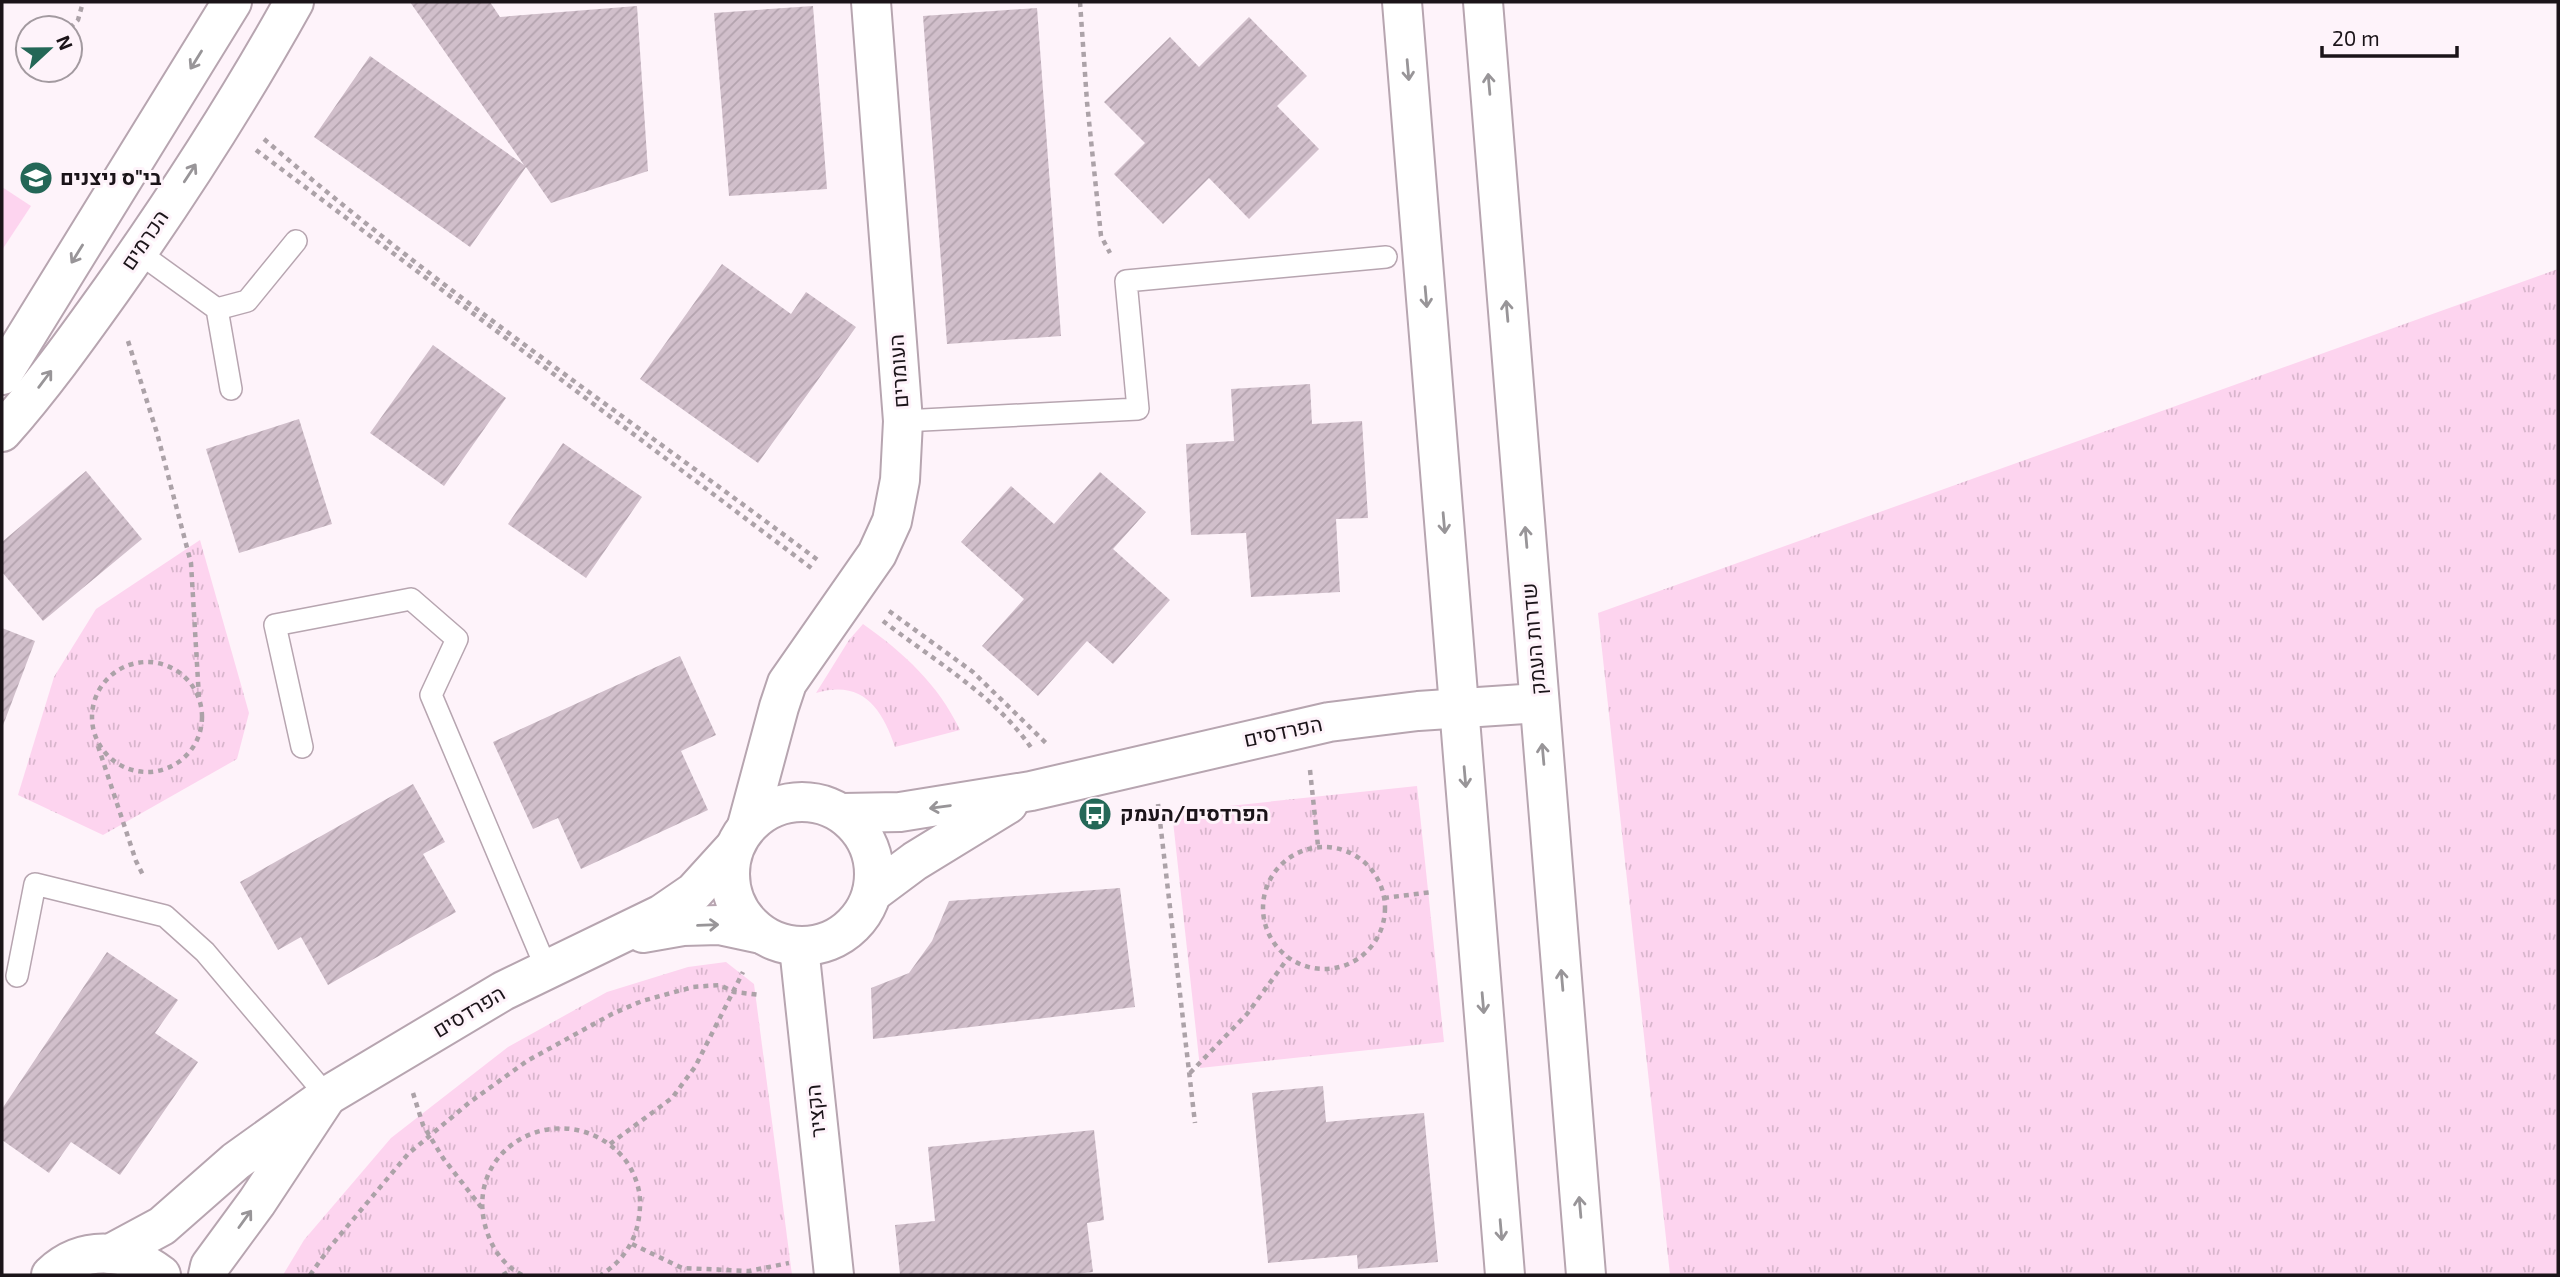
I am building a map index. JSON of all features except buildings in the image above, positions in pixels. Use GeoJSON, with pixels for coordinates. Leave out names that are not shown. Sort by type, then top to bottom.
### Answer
{"type":"FeatureCollection","features":[{"type":"Feature","properties":{"kind":"street"},"geometry":{"type":"LineString","coordinates":[[2,375],[232,2]]}},
{"type":"Feature","properties":{"kind":"street","name":"הכרמים"},"geometry":{"type":"LineString","coordinates":[[2,432],[27,404],[138,252],[226,117],[294,2]]}},
{"type":"Feature","properties":{"kind":"street","name":"העומרים"},"geometry":{"type":"LineString","coordinates":[[741,837],[787,683],[877,554],[892,521],[900,481],[903,421],[871,2]]}},
{"type":"Feature","properties":{"kind":"street"},"geometry":{"type":"LineString","coordinates":[[1402,2],[1505,1275]]}},
{"type":"Feature","properties":{"kind":"street","name":"שדרות העמק"},"geometry":{"type":"LineString","coordinates":[[1482,2],[1586,1275]]}},
{"type":"Feature","properties":{"kind":"street","name":"הפרדסים"},"geometry":{"type":"LineString","coordinates":[[831,808],[900,812],[1047,775],[1153,762],[1305,727],[1418,711],[1539,703]]}},
{"type":"Feature","properties":{"kind":"street","name":"העומרים"},"geometry":{"type":"LineString","coordinates":[[779,707],[781,744],[790,767],[831,808]]}},
{"type":"Feature","properties":{"kind":"street","name":"הפרדסים"},"geometry":{"type":"LineString","coordinates":[[872,893],[1047,775]]}},
{"type":"Feature","properties":{"kind":"street"},"geometry":{"type":"LineString","coordinates":[[800,801],[831,808],[859,829],[870,848],[875,871],[872,893],[864,914],[846,932],[824,944],[799,947],[780,943],[761,934],[744,917],[733,895],[730,871],[741,837],[762,813],[780,804],[800,801]]}},
{"type":"Feature","properties":{"kind":"street","name":"הפרדסים"},"geometry":{"type":"LineString","coordinates":[[110,1254],[162,1226],[236,1161],[327,1096],[503,991],[662,914],[694,892],[741,837]]}},
{"type":"Feature","properties":{"kind":"street","name":"הפרדסים"},"geometry":{"type":"LineString","coordinates":[[617,938],[683,926],[719,925],[761,934]]}},
{"type":"Feature","properties":{"kind":"street","name":"הקציר"},"geometry":{"type":"LineString","coordinates":[[799,947],[832,1265]]}},
{"type":"Feature","properties":{"kind":"street","name":"הפרדסים"},"geometry":{"type":"LineString","coordinates":[[208,1275],[210,1266],[257,1202],[327,1096]]}},
{"type":"Feature","properties":{"kind":"street"},"geometry":{"type":"LineString","coordinates":[[51,1275],[61,1266],[88,1255],[110,1254],[145,1263],[161,1275]]}},
{"type":"Feature","properties":{"kind":"lane"},"geometry":{"type":"LineString","coordinates":[[217,309],[247,301],[296,241]]}},
{"type":"Feature","properties":{"kind":"lane"},"geometry":{"type":"LineString","coordinates":[[138,252],[217,309],[231,388]]}},
{"type":"Feature","properties":{"kind":"lane"},"geometry":{"type":"LineString","coordinates":[[903,421],[1138,409],[1126,281],[1386,257]]}},
{"type":"Feature","properties":{"kind":"lane"},"geometry":{"type":"LineString","coordinates":[[302,747],[275,625],[411,600],[457,639],[431,695],[547,970]]}},
{"type":"Feature","properties":{"kind":"lane"},"geometry":{"type":"LineString","coordinates":[[17,976],[35,884],[166,916],[205,952],[327,1096]]}},
{"type":"Feature","properties":{"kind":"path"},"geometry":{"type":"LineString","coordinates":[[1080,2],[1101,236],[1126,281]]}},
{"type":"Feature","properties":{"kind":"path"},"geometry":{"type":"LineString","coordinates":[[226,117],[852,592],[972,672],[1047,775]]}},
{"type":"Feature","properties":{"kind":"path"},"geometry":{"type":"LineString","coordinates":[[226,117],[852,592],[1000,709],[1019,729],[1047,775]]}},
{"type":"Feature","properties":{"kind":"path"},"geometry":{"type":"LineString","coordinates":[[95,736],[102,749],[116,762],[133,770],[150,772],[168,768],[185,758],[199,736],[202,717],[191,563],[157,433],[112,288]]}},
{"type":"Feature","properties":{"kind":"path"},"geometry":{"type":"LineString","coordinates":[[166,916],[136,861],[95,736],[91,716],[95,698],[104,681],[125,666],[143,661],[162,663],[185,677],[199,698]]}},
{"type":"Feature","properties":{"kind":"path"},"geometry":{"type":"LineString","coordinates":[[1305,727],[1318,846]]}},
{"type":"Feature","properties":{"kind":"path"},"geometry":{"type":"LineString","coordinates":[[1153,762],[1195,1123]]}},
{"type":"Feature","properties":{"kind":"path"},"geometry":{"type":"LineString","coordinates":[[1318,846],[1339,848],[1359,857],[1374,872],[1384,898],[1384,919],[1377,939],[1362,955],[1344,965],[1329,969],[1307,967],[1288,958],[1267,930],[1262,909],[1266,888],[1276,869],[1292,855],[1318,846]]}},
{"type":"Feature","properties":{"kind":"path"},"geometry":{"type":"LineString","coordinates":[[1384,898],[1437,892]]}},
{"type":"Feature","properties":{"kind":"path"},"geometry":{"type":"LineString","coordinates":[[610,1144],[672,1098],[695,1067],[761,934]]}},
{"type":"Feature","properties":{"kind":"path"},"geometry":{"type":"LineString","coordinates":[[1189,1073],[1247,1014],[1288,958]]}},
{"type":"Feature","properties":{"kind":"path"},"geometry":{"type":"LineString","coordinates":[[310,1275],[408,1154],[470,1102],[527,1061],[612,1014],[642,1001],[693,987],[720,985],[734,992],[761,995]]}},
{"type":"Feature","properties":{"kind":"path"},"geometry":{"type":"LineString","coordinates":[[401,1054],[422,1125],[443,1158],[482,1208]]}},
{"type":"Feature","properties":{"kind":"path"},"geometry":{"type":"LineString","coordinates":[[522,1275],[511,1270],[493,1248],[487,1235],[482,1208],[486,1180],[499,1157],[531,1132],[558,1126],[586,1130],[610,1144],[629,1164],[640,1190],[640,1218],[632,1244],[615,1266],[601,1275]]}},
{"type":"Feature","properties":{"kind":"path"},"geometry":{"type":"LineString","coordinates":[[632,1244],[682,1268],[749,1271],[832,1265]]}},
{"type":"Feature","properties":{"kind":"path"},"geometry":{"type":"LineString","coordinates":[[503,1275],[511,1270]]}},
{"type":"Feature","properties":{"kind":"green space"},"geometry":{"type":"Polygon","coordinates":[[[2,187],[31,206],[2,250],[2,187]]]}},
{"type":"Feature","properties":{"kind":"green space"},"geometry":{"type":"Polygon","coordinates":[[[2558,269],[2558,1275],[1670,1275],[1598,613],[2558,269]]]}},
{"type":"Feature","properties":{"kind":"green space"},"geometry":{"type":"Polygon","coordinates":[[[200,540],[249,713],[237,759],[103,835],[18,795],[54,677],[96,609],[200,540]]]}},
{"type":"Feature","properties":{"kind":"green space"},"geometry":{"type":"Polygon","coordinates":[[[863,624],[919,671],[941,698],[960,730],[895,747],[884,720],[868,700],[846,690],[816,693],[849,640],[863,624]]]}},
{"type":"Feature","properties":{"kind":"green space"},"geometry":{"type":"Polygon","coordinates":[[[1417,786],[1444,1042],[1200,1068],[1172,812],[1417,786]]]}},
{"type":"Feature","properties":{"kind":"green space"},"geometry":{"type":"Polygon","coordinates":[[[726,962],[754,984],[792,1275],[283,1275],[304,1240],[391,1138],[508,1047],[607,992],[688,967],[726,962]]]}},
{"type":"Feature","properties":{"kind":"place","name":"בי\"ס ניצנים"},"geometry":{"type":"Point","coordinates":[36,178]}},
{"type":"Feature","properties":{"kind":"place","name":"הפרדסים/העמק"},"geometry":{"type":"Point","coordinates":[1095,814]}}]}
